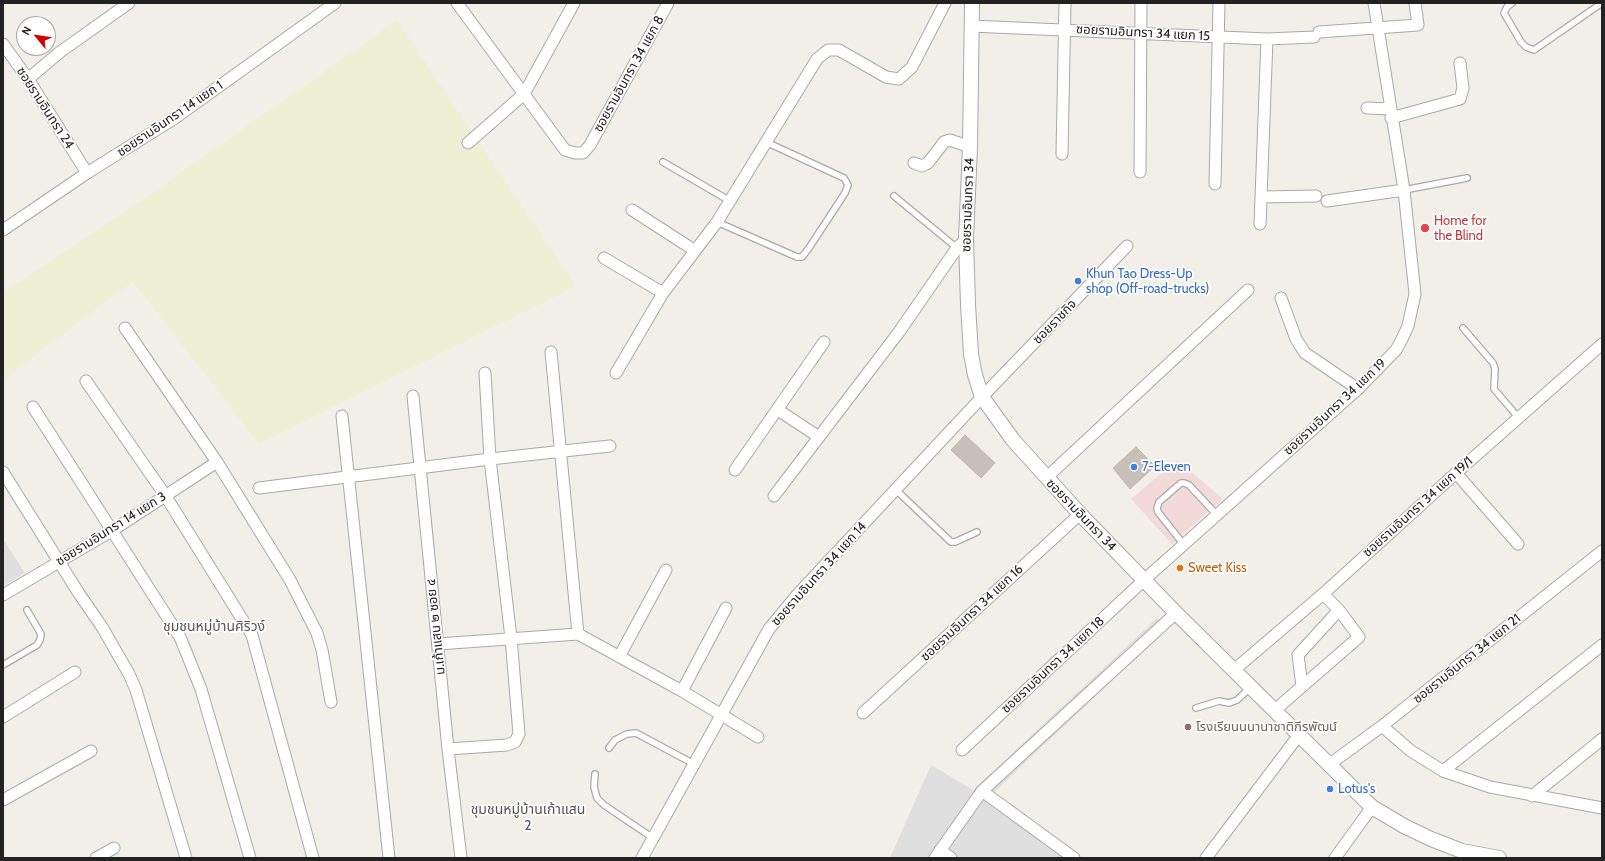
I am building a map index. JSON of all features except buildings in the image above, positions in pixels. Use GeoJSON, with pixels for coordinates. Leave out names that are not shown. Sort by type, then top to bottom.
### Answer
{"type":"FeatureCollection","features":[{"type":"Feature","properties":{"kind":"street"},"geometry":{"type":"LineString","coordinates":[[28,80],[60,52],[129,3]]}},
{"type":"Feature","properties":{"kind":"street","name":"ซอยรามอินทรา 14 แยก 1"},"geometry":{"type":"LineString","coordinates":[[3,230],[87,173],[175,118],[335,3]]}},
{"type":"Feature","properties":{"kind":"street"},"geometry":{"type":"LineString","coordinates":[[457,3],[524,94]]}},
{"type":"Feature","properties":{"kind":"street"},"geometry":{"type":"LineString","coordinates":[[464,13],[470,3]]}},
{"type":"Feature","properties":{"kind":"street"},"geometry":{"type":"LineString","coordinates":[[468,143],[524,94],[574,3]]}},
{"type":"Feature","properties":{"kind":"street","name":"ซอยรามอินทรา 34 แยก 8"},"geometry":{"type":"LineString","coordinates":[[524,94],[565,150],[575,154],[583,153],[590,145],[668,3]]}},
{"type":"Feature","properties":{"kind":"street"},"geometry":{"type":"LineString","coordinates":[[616,372],[663,293],[694,250],[717,222],[817,59],[828,50],[839,50],[886,78],[899,79],[912,67],[945,3]]}},
{"type":"Feature","properties":{"kind":"street","name":"ซอยรามอินทรา 34"},"geometry":{"type":"LineString","coordinates":[[972,3],[970,147],[962,243],[971,354],[975,375],[982,397],[1000,424],[1046,478],[1080,514],[1176,613],[1372,807],[1404,826],[1461,854],[1499,858]]}},
{"type":"Feature","properties":{"kind":"street"},"geometry":{"type":"LineString","coordinates":[[1062,154],[1065,3]]}},
{"type":"Feature","properties":{"kind":"street"},"geometry":{"type":"LineString","coordinates":[[1140,172],[1141,3]]}},
{"type":"Feature","properties":{"kind":"street"},"geometry":{"type":"LineString","coordinates":[[1215,184],[1219,3]]}},
{"type":"Feature","properties":{"kind":"street","name":"ซอยรามอินทรา 34 แยก 19"},"geometry":{"type":"LineString","coordinates":[[1144,580],[1358,389],[1396,350],[1408,326],[1415,294],[1404,190],[1390,113],[1374,3]]}},
{"type":"Feature","properties":{"kind":"street"},"geometry":{"type":"LineString","coordinates":[[1378,29],[1418,25],[1415,3]]}},
{"type":"Feature","properties":{"kind":"street","name":"ซอยรามอินทรา 34 แยก 15"},"geometry":{"type":"LineString","coordinates":[[971,26],[1140,32],[1267,39],[1378,29]]}},
{"type":"Feature","properties":{"kind":"street"},"geometry":{"type":"LineString","coordinates":[[1260,224],[1267,39]]}},
{"type":"Feature","properties":{"kind":"street","name":"ซอยรามอินทรา 24"},"geometry":{"type":"LineString","coordinates":[[3,44],[28,80],[87,173]]}},
{"type":"Feature","properties":{"kind":"street"},"geometry":{"type":"LineString","coordinates":[[1367,108],[1390,113],[1460,99],[1463,88],[1460,63]]}},
{"type":"Feature","properties":{"kind":"street"},"geometry":{"type":"LineString","coordinates":[[914,163],[922,166],[928,163],[944,142],[950,140],[970,147]]}},
{"type":"Feature","properties":{"kind":"street"},"geometry":{"type":"LineString","coordinates":[[1327,201],[1404,190]]}},
{"type":"Feature","properties":{"kind":"street"},"geometry":{"type":"LineString","coordinates":[[1261,197],[1316,196]]}},
{"type":"Feature","properties":{"kind":"street"},"geometry":{"type":"LineString","coordinates":[[632,210],[694,250]]}},
{"type":"Feature","properties":{"kind":"street"},"geometry":{"type":"LineString","coordinates":[[774,496],[899,332],[962,243]]}},
{"type":"Feature","properties":{"kind":"street","name":"ซอยราชกิจ"},"geometry":{"type":"LineString","coordinates":[[982,397],[1127,246]]}},
{"type":"Feature","properties":{"kind":"street"},"geometry":{"type":"LineString","coordinates":[[604,258],[663,293]]}},
{"type":"Feature","properties":{"kind":"street"},"geometry":{"type":"LineString","coordinates":[[1046,478],[1248,290]]}},
{"type":"Feature","properties":{"kind":"street"},"geometry":{"type":"LineString","coordinates":[[1281,298],[1296,339],[1305,353],[1358,389]]}},
{"type":"Feature","properties":{"kind":"street"},"geometry":{"type":"LineString","coordinates":[[125,328],[217,462],[290,580],[317,633],[322,650],[331,702]]}},
{"type":"Feature","properties":{"kind":"street"},"geometry":{"type":"LineString","coordinates":[[735,470],[824,342]]}},
{"type":"Feature","properties":{"kind":"street","name":"ซอยรามอินทรา 34 แยก 19/1"},"geometry":{"type":"LineString","coordinates":[[1234,670],[1323,594],[1456,473],[1602,344]]}},
{"type":"Feature","properties":{"kind":"street"},"geometry":{"type":"LineString","coordinates":[[551,352],[578,634]]}},
{"type":"Feature","properties":{"kind":"street"},"geometry":{"type":"LineString","coordinates":[[448,749],[507,745],[515,742],[520,734],[511,638],[490,459],[485,373]]}},
{"type":"Feature","properties":{"kind":"street"},"geometry":{"type":"LineString","coordinates":[[86,381],[165,496],[252,635],[313,858]]}},
{"type":"Feature","properties":{"kind":"street","name":"ม.เก้าแสน ๒ ซอย ๔"},"geometry":{"type":"LineString","coordinates":[[413,396],[448,749],[461,858]]}},
{"type":"Feature","properties":{"kind":"street","name":"ซอยรามอินทรา 34 แยก 14"},"geometry":{"type":"LineString","coordinates":[[642,858],[769,628],[982,397]]}},
{"type":"Feature","properties":{"kind":"street"},"geometry":{"type":"LineString","coordinates":[[33,406],[182,643],[201,689],[250,858]]}},
{"type":"Feature","properties":{"kind":"street"},"geometry":{"type":"LineString","coordinates":[[778,410],[819,437]]}},
{"type":"Feature","properties":{"kind":"street"},"geometry":{"type":"LineString","coordinates":[[342,416],[389,858]]}},
{"type":"Feature","properties":{"kind":"street"},"geometry":{"type":"LineString","coordinates":[[259,488],[490,459],[610,446]]}},
{"type":"Feature","properties":{"kind":"street","name":"ซอยรามอินทรา 14 แยก 3"},"geometry":{"type":"LineString","coordinates":[[3,595],[112,530],[217,462]]}},
{"type":"Feature","properties":{"kind":"street"},"geometry":{"type":"LineString","coordinates":[[3,472],[78,592],[102,627],[136,690],[186,858]]}},
{"type":"Feature","properties":{"kind":"street"},"geometry":{"type":"LineString","coordinates":[[1456,473],[1518,544]]}},
{"type":"Feature","properties":{"kind":"street","name":"ซอยรามอินทรา 34 แยก 16"},"geometry":{"type":"LineString","coordinates":[[863,713],[1080,514]]}},
{"type":"Feature","properties":{"kind":"street","name":"ซอยรามอินทรา 34 แยก 21"},"geometry":{"type":"LineString","coordinates":[[1330,764],[1382,726],[1602,551]]}},
{"type":"Feature","properties":{"kind":"street"},"geometry":{"type":"LineString","coordinates":[[619,657],[666,570]]}},
{"type":"Feature","properties":{"kind":"street","name":"ซอยรามอินทรา 34 แยก 18"},"geometry":{"type":"LineString","coordinates":[[962,750],[1144,580]]}},
{"type":"Feature","properties":{"kind":"street"},"geometry":{"type":"LineString","coordinates":[[1274,710],[1359,637],[1339,610],[1323,594]]}},
{"type":"Feature","properties":{"kind":"street"},"geometry":{"type":"LineString","coordinates":[[682,690],[726,608]]}},
{"type":"Feature","properties":{"kind":"street"},"geometry":{"type":"LineString","coordinates":[[1302,686],[1298,655],[1339,610]]}},
{"type":"Feature","properties":{"kind":"street"},"geometry":{"type":"LineString","coordinates":[[952,858],[937,854],[982,791],[1176,613]]}},
{"type":"Feature","properties":{"kind":"street"},"geometry":{"type":"LineString","coordinates":[[438,644],[578,634],[682,690],[758,737]]}},
{"type":"Feature","properties":{"kind":"street"},"geometry":{"type":"LineString","coordinates":[[1443,771],[1602,645]]}},
{"type":"Feature","properties":{"kind":"street"},"geometry":{"type":"LineString","coordinates":[[3,717],[75,672]]}},
{"type":"Feature","properties":{"kind":"street"},"geometry":{"type":"LineString","coordinates":[[1382,726],[1411,751],[1443,771],[1490,787],[1602,808]]}},
{"type":"Feature","properties":{"kind":"street"},"geometry":{"type":"LineString","coordinates":[[1206,858],[1299,735]]}},
{"type":"Feature","properties":{"kind":"street"},"geometry":{"type":"LineString","coordinates":[[1532,796],[1602,739]]}},
{"type":"Feature","properties":{"kind":"street"},"geometry":{"type":"LineString","coordinates":[[3,800],[91,751]]}},
{"type":"Feature","properties":{"kind":"street"},"geometry":{"type":"LineString","coordinates":[[982,791],[1074,858]]}},
{"type":"Feature","properties":{"kind":"street"},"geometry":{"type":"LineString","coordinates":[[1335,858],[1372,807]]}},
{"type":"Feature","properties":{"kind":"street"},"geometry":{"type":"LineString","coordinates":[[96,858],[114,848]]}},
{"type":"Feature","properties":{"kind":"lane"},"geometry":{"type":"LineString","coordinates":[[1512,3],[1507,7],[1504,13],[1521,42],[1532,50],[1538,49],[1602,3]]}},
{"type":"Feature","properties":{"kind":"lane"},"geometry":{"type":"LineString","coordinates":[[717,222],[797,257],[802,257],[845,192],[848,185],[844,178],[766,142]]}},
{"type":"Feature","properties":{"kind":"lane"},"geometry":{"type":"LineString","coordinates":[[663,162],[730,200]]}},
{"type":"Feature","properties":{"kind":"lane"},"geometry":{"type":"LineString","coordinates":[[1404,190],[1467,178]]}},
{"type":"Feature","properties":{"kind":"lane"},"geometry":{"type":"LineString","coordinates":[[894,196],[962,243]]}},
{"type":"Feature","properties":{"kind":"lane"},"geometry":{"type":"LineString","coordinates":[[1463,328],[1492,363],[1495,369],[1494,389],[1518,418]]}},
{"type":"Feature","properties":{"kind":"lane"},"geometry":{"type":"LineString","coordinates":[[1184,545],[1158,512],[1157,508],[1159,502],[1181,483],[1184,483],[1189,485],[1217,515]]}},
{"type":"Feature","properties":{"kind":"lane"},"geometry":{"type":"LineString","coordinates":[[896,490],[951,542],[955,542],[977,532]]}},
{"type":"Feature","properties":{"kind":"lane"},"geometry":{"type":"LineString","coordinates":[[3,665],[37,644],[40,640],[41,634],[27,610]]}},
{"type":"Feature","properties":{"kind":"lane"},"geometry":{"type":"LineString","coordinates":[[1196,708],[1219,701],[1229,703],[1237,700],[1251,687]]}},
{"type":"Feature","properties":{"kind":"lane"},"geometry":{"type":"LineString","coordinates":[[609,748],[614,740],[627,734],[636,733],[694,764]]}},
{"type":"Feature","properties":{"kind":"lane"},"geometry":{"type":"LineString","coordinates":[[595,774],[594,787],[596,798],[653,838]]}},
{"type":"Feature","properties":{"kind":"shaded area"},"geometry":{"type":"Polygon","coordinates":[[[1177,460],[1223,499],[1172,544],[1131,499],[1177,460]]]}},
{"type":"Feature","properties":{"kind":"shaded area"},"geometry":{"type":"Polygon","coordinates":[[[3,539],[25,573],[3,586],[3,539]]]}},
{"type":"Feature","properties":{"kind":"shaded area"},"geometry":{"type":"Polygon","coordinates":[[[1157,618],[1167,629],[990,796],[1077,858],[890,858],[931,765],[973,790],[1157,618]]]}},
{"type":"Feature","properties":{"kind":"green space"},"geometry":{"type":"Polygon","coordinates":[[[397,20],[576,286],[259,444],[133,282],[3,380],[3,295],[10,288],[149,195],[397,20]]]}},
{"type":"Feature","properties":{"kind":"place","name":"Home for the Blind"},"geometry":{"type":"Point","coordinates":[1425,228]}},
{"type":"Feature","properties":{"kind":"place","name":"Khun Tao Dress-Up shop (Off-road-trucks)"},"geometry":{"type":"Point","coordinates":[1078,281]}},
{"type":"Feature","properties":{"kind":"place","name":"7-Eleven"},"geometry":{"type":"Point","coordinates":[1134,467]}},
{"type":"Feature","properties":{"kind":"place","name":"Sweet Kiss"},"geometry":{"type":"Point","coordinates":[1180,568]}},
{"type":"Feature","properties":{"kind":"place","name":"โรงเรียนนนานาชาติกีรพัฒน์"},"geometry":{"type":"Point","coordinates":[1188,727]}},
{"type":"Feature","properties":{"kind":"place","name":"Lotus's"},"geometry":{"type":"Point","coordinates":[1330,789]}},
{"type":"Feature","properties":{"kind":"district","name":"ชุมชนหมู่บ้านศิริวง์"},"geometry":{"type":"Point","coordinates":[214,627]}},
{"type":"Feature","properties":{"kind":"district","name":"ชุมชนหมู่บ้านเก้าแสน 2"},"geometry":{"type":"Point","coordinates":[528,818]}}]}
